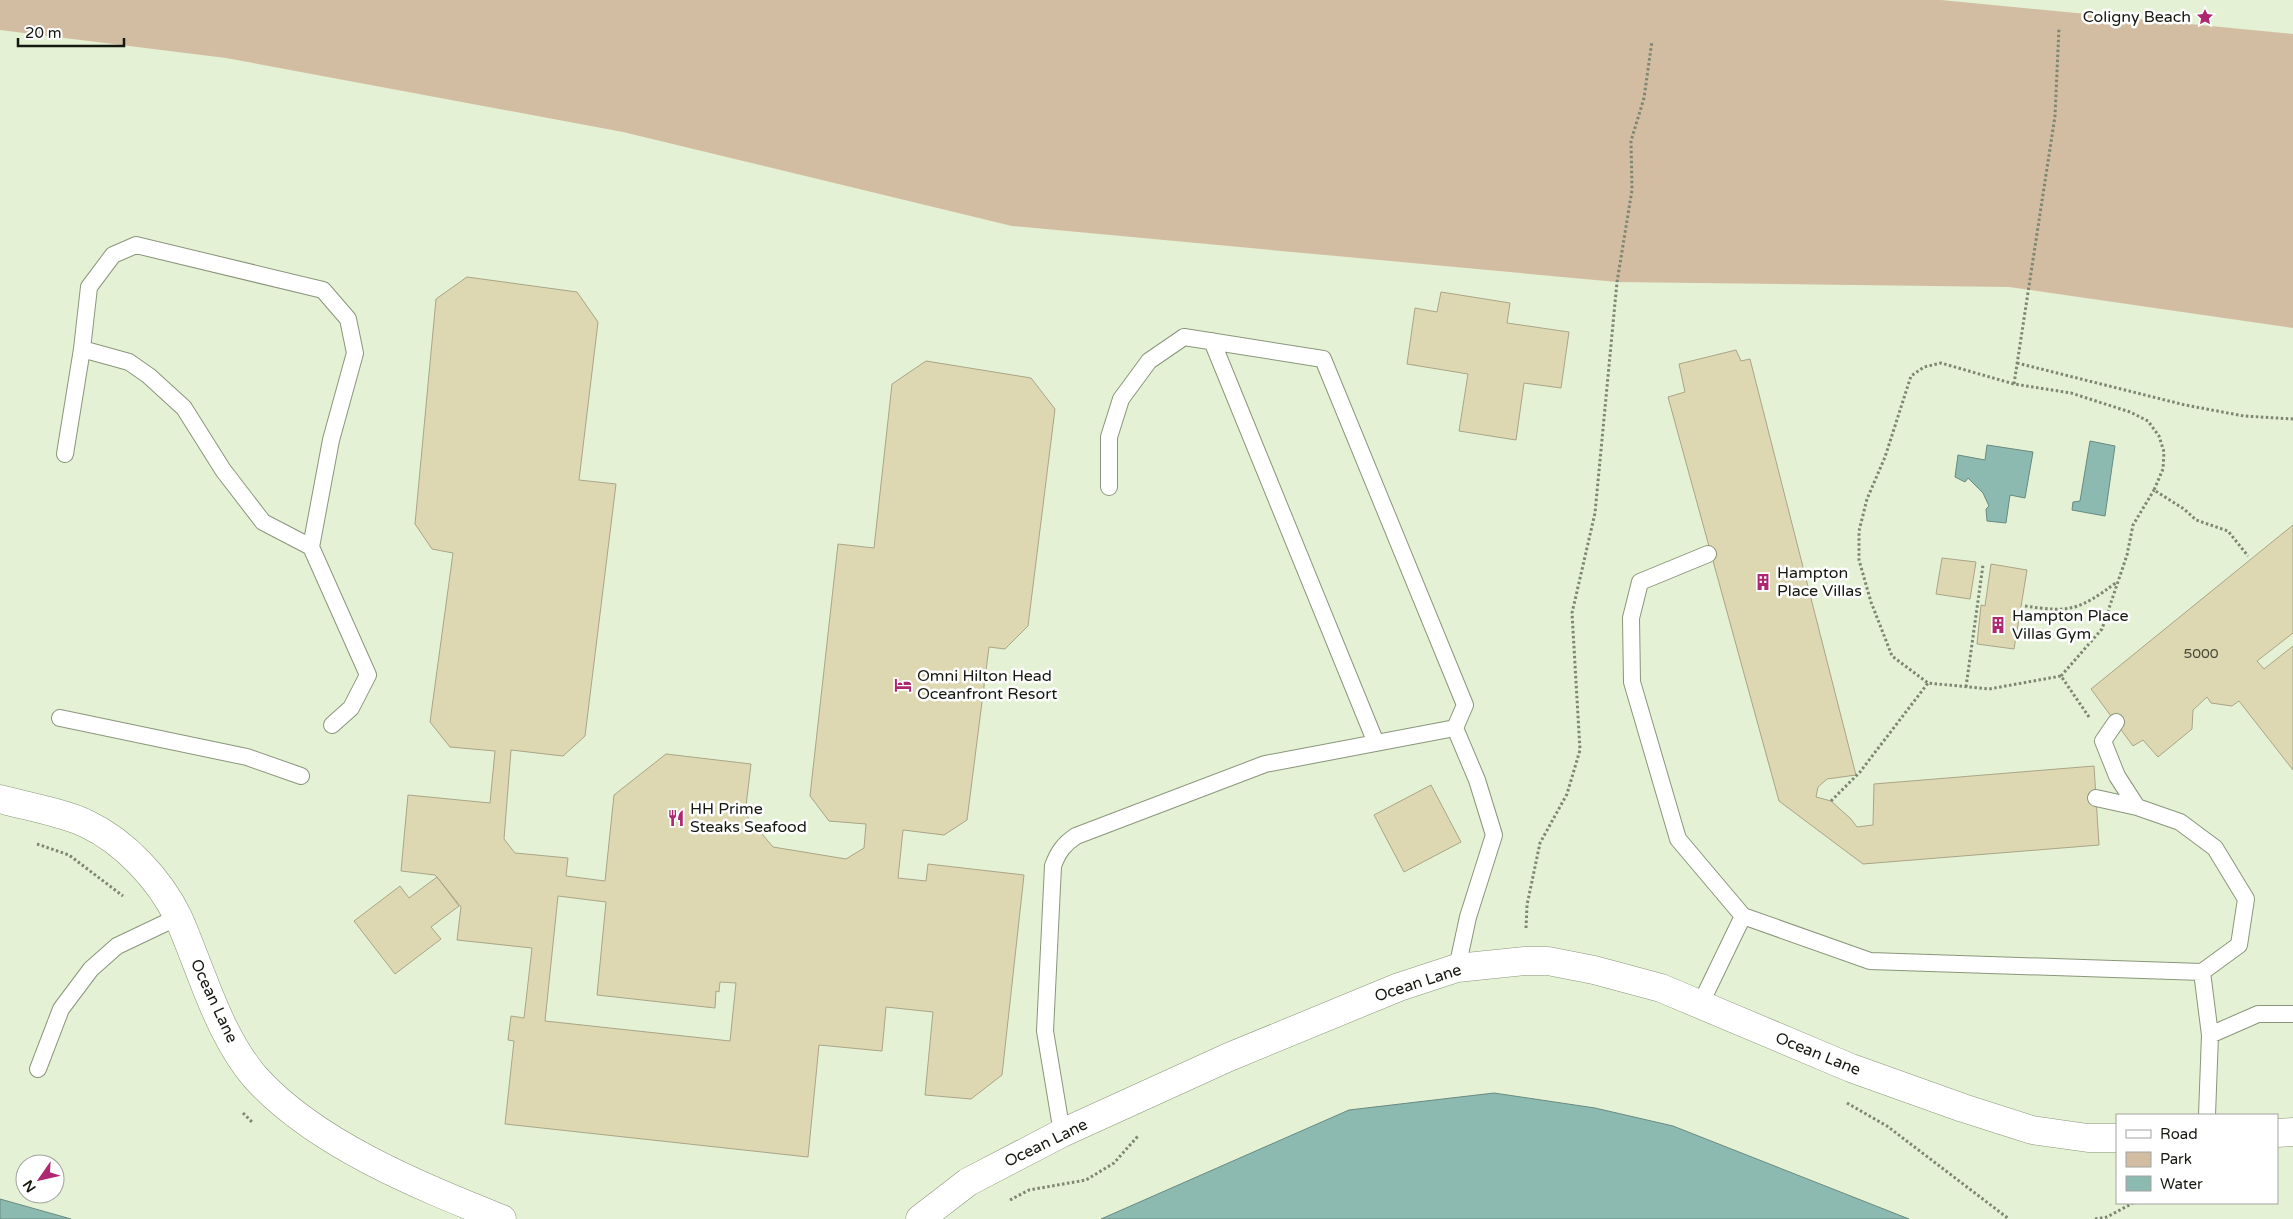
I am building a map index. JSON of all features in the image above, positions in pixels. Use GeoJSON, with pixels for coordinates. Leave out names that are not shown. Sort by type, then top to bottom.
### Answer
{"type":"FeatureCollection","features":[{"type":"Feature","properties":{"kind":"street","name":"Ocean Lane"},"geometry":{"type":"LineString","coordinates":[[0,799],[86,823],[116,840],[157,883],[178,917],[209,996],[229,1039],[255,1076],[299,1116],[368,1160],[502,1219]]}},
{"type":"Feature","properties":{"kind":"street","name":"Ocean Lane"},"geometry":{"type":"LineString","coordinates":[[920,1219],[968,1182],[1062,1133],[1229,1057],[1400,987],[1457,968],[1524,961],[1548,961],[1594,970],[1661,988],[1851,1068],[2032,1130],[2088,1138],[2116,1138]]}},
{"type":"Feature","properties":{"kind":"street"},"geometry":{"type":"LineString","coordinates":[[2278,1133],[2293,1132]]}},
{"type":"Feature","properties":{"kind":"lane"},"geometry":{"type":"LineString","coordinates":[[65,454],[82,349],[89,287],[113,255],[136,245],[323,290],[348,319],[355,353],[332,440],[311,547],[368,675],[351,708],[332,725]]}},
{"type":"Feature","properties":{"kind":"lane"},"geometry":{"type":"LineString","coordinates":[[1109,487],[1109,437],[1121,399],[1149,361],[1184,337],[1323,359],[1465,705],[1456,728],[1494,835],[1468,918],[1457,968]]}},
{"type":"Feature","properties":{"kind":"lane"},"geometry":{"type":"LineString","coordinates":[[1212,341],[1376,743]]}},
{"type":"Feature","properties":{"kind":"lane"},"geometry":{"type":"LineString","coordinates":[[82,349],[129,362],[149,376],[184,408],[223,470],[263,522],[311,547]]}},
{"type":"Feature","properties":{"kind":"lane"},"geometry":{"type":"LineString","coordinates":[[1708,554],[1640,582],[1631,618],[1632,682],[1678,839],[1743,916],[1870,960],[2202,972],[2238,946],[2246,899],[2215,848],[2180,822],[2137,806],[2096,798]]}},
{"type":"Feature","properties":{"kind":"lane"},"geometry":{"type":"LineString","coordinates":[[60,718],[247,757],[301,776]]}},
{"type":"Feature","properties":{"kind":"lane"},"geometry":{"type":"LineString","coordinates":[[2116,722],[2103,741],[2117,776],[2137,806]]}},
{"type":"Feature","properties":{"kind":"lane"},"geometry":{"type":"LineString","coordinates":[[1062,1133],[1045,1031],[1053,866],[1057,854],[1064,844],[1076,836],[1265,764],[1456,728]]}},
{"type":"Feature","properties":{"kind":"lane"},"geometry":{"type":"LineString","coordinates":[[1700,1005],[1743,916]]}},
{"type":"Feature","properties":{"kind":"lane"},"geometry":{"type":"LineString","coordinates":[[38,1069],[61,1009],[91,969],[118,946],[178,917]]}},
{"type":"Feature","properties":{"kind":"lane"},"geometry":{"type":"LineString","coordinates":[[2202,972],[2210,1035],[2207,1114]]}},
{"type":"Feature","properties":{"kind":"lane"},"geometry":{"type":"LineString","coordinates":[[2210,1035],[2258,1014],[2293,1014]]}},
{"type":"Feature","properties":{"kind":"path"},"geometry":{"type":"LineString","coordinates":[[2014,384],[2055,116],[2059,28]]}},
{"type":"Feature","properties":{"kind":"path"},"geometry":{"type":"LineString","coordinates":[[1524,961],[1527,905],[1540,844],[1567,794],[1580,750],[1572,613],[1595,513],[1603,409],[1617,282],[1632,190],[1631,141],[1644,98],[1652,41]]}},
{"type":"Feature","properties":{"kind":"path"},"geometry":{"type":"LineString","coordinates":[[1941,363],[2014,384],[2072,393],[2130,412],[2148,421],[2159,436],[2164,452],[2162,469],[2154,490],[2133,525],[2128,555],[2102,629],[2061,676],[1989,689],[1928,684],[1892,656],[1871,602],[1859,560],[1859,531],[1867,499],[1885,457],[1911,376],[1924,366],[1941,363]]}},
{"type":"Feature","properties":{"kind":"path"},"geometry":{"type":"LineString","coordinates":[[2017,363],[2185,405],[2244,416],[2293,419]]}},
{"type":"Feature","properties":{"kind":"path"},"geometry":{"type":"LineString","coordinates":[[2154,490],[2184,509],[2196,520],[2228,531],[2248,556]]}},
{"type":"Feature","properties":{"kind":"path"},"geometry":{"type":"LineString","coordinates":[[1966,687],[1983,565]]}},
{"type":"Feature","properties":{"kind":"path"},"geometry":{"type":"LineString","coordinates":[[2025,606],[2048,610],[2070,610],[2097,597],[2117,582]]}},
{"type":"Feature","properties":{"kind":"path"},"geometry":{"type":"LineString","coordinates":[[2061,676],[2079,700],[2103,741]]}},
{"type":"Feature","properties":{"kind":"path"},"geometry":{"type":"LineString","coordinates":[[1831,801],[1860,772],[1928,684]]}},
{"type":"Feature","properties":{"kind":"path"},"geometry":{"type":"LineString","coordinates":[[1840,1099],[1887,1126],[2009,1219]]}},
{"type":"Feature","properties":{"kind":"path"},"geometry":{"type":"LineString","coordinates":[[1004,1202],[1029,1190],[1086,1180],[1114,1163],[1143,1130]]}},
{"type":"Feature","properties":{"kind":"path"},"geometry":{"type":"LineString","coordinates":[[2095,1219],[2107,1217],[2131,1204]]}},
{"type":"Feature","properties":{"kind":"green space"},"geometry":{"type":"Polygon","coordinates":[[[0,0],[1941,0],[2293,34],[2293,328],[2009,287],[1617,282],[1012,226],[623,132],[226,58],[0,30],[0,0]]]}},
{"type":"Feature","properties":{"kind":"water"},"geometry":{"type":"Polygon","coordinates":[[[2090,441],[2115,446],[2105,516],[2072,510],[2073,502],[2080,501],[2090,441]]]}},
{"type":"Feature","properties":{"kind":"water"},"geometry":{"type":"Polygon","coordinates":[[[1987,445],[2033,452],[2025,498],[2010,495],[2006,523],[1987,521],[1986,509],[1989,506],[1983,493],[1968,478],[1965,482],[1955,477],[1958,455],[1985,460],[1987,445]]]}},
{"type":"Feature","properties":{"kind":"water"},"geometry":{"type":"Polygon","coordinates":[[[1494,1093],[1595,1108],[1673,1126],[1909,1219],[1101,1219],[1349,1110],[1494,1093]]]}},
{"type":"Feature","properties":{"kind":"water"},"geometry":{"type":"Polygon","coordinates":[[[0,1199],[71,1219],[0,1219],[0,1199]]]}},
{"type":"Feature","properties":{"kind":"building","name":"Omni Hilton Head Oceanfront Resort"},"geometry":{"type":"Polygon","coordinates":[[[467,277],[577,292],[598,322],[579,480],[616,484],[585,736],[563,756],[511,750],[504,839],[515,853],[568,858],[566,876],[605,881],[614,795],[666,754],[751,764],[745,814],[773,847],[846,859],[864,848],[866,824],[829,821],[810,796],[838,544],[874,548],[892,384],[926,361],[1031,378],[1055,409],[1028,626],[1005,649],[989,647],[967,820],[944,835],[903,830],[898,878],[926,881],[928,864],[1024,875],[1002,1075],[971,1099],[925,1095],[933,1012],[886,1007],[882,1051],[819,1045],[808,1157],[505,1124],[514,1041],[508,1040],[511,1016],[524,1018],[532,948],[457,940],[461,907],[437,877],[435,875],[401,871],[408,795],[490,803],[495,751],[450,747],[430,722],[453,553],[432,549],[415,524],[436,299],[467,277]],[[558,896],[545,1021],[730,1041],[736,983],[720,982],[719,992],[716,991],[715,1008],[597,995],[606,902],[558,896]]]}},
{"type":"Feature","properties":{"kind":"building"},"geometry":{"type":"Polygon","coordinates":[[[1441,292],[1510,303],[1507,323],[1569,332],[1561,388],[1524,383],[1516,440],[1459,431],[1468,374],[1407,364],[1415,308],[1437,312],[1441,292]]]}},
{"type":"Feature","properties":{"kind":"building","name":"Hampton Place Villas"},"geometry":{"type":"Polygon","coordinates":[[[1736,350],[1741,361],[1750,359],[1856,775],[1827,779],[1818,787],[1816,797],[1831,801],[1857,827],[1873,825],[1874,784],[2094,766],[2099,845],[1863,864],[1779,801],[1668,397],[1685,392],[1679,364],[1736,350]]]}},
{"type":"Feature","properties":{"kind":"building"},"geometry":{"type":"Polygon","coordinates":[[[2293,525],[2293,633],[2257,661],[2264,669],[2293,646],[2293,770],[2239,701],[2232,706],[2211,703],[2207,697],[2193,710],[2192,729],[2158,757],[2143,740],[2133,746],[2091,689],[2293,525]]]}},
{"type":"Feature","properties":{"kind":"building"},"geometry":{"type":"Polygon","coordinates":[[[1942,558],[1976,562],[1970,599],[1936,594],[1942,558]]]}},
{"type":"Feature","properties":{"kind":"building","name":"Hampton Place Villas Gym"},"geometry":{"type":"Polygon","coordinates":[[[1991,564],[2027,570],[2014,649],[1977,644],[1981,605],[1985,606],[1991,564]]]}},
{"type":"Feature","properties":{"kind":"building"},"geometry":{"type":"Polygon","coordinates":[[[1431,785],[1461,842],[1404,872],[1374,815],[1431,785]]]}},
{"type":"Feature","properties":{"kind":"building"},"geometry":{"type":"Polygon","coordinates":[[[437,877],[459,906],[431,927],[441,939],[395,974],[354,921],[400,886],[409,898],[437,877]]]}},
{"type":"Feature","properties":{"kind":"place","name":"Coligny Beach"},"geometry":{"type":"Point","coordinates":[2205,17]}},
{"type":"Feature","properties":{"kind":"place","name":"Hampton Place Villas"},"geometry":{"type":"Point","coordinates":[1763,582]}},
{"type":"Feature","properties":{"kind":"place","name":"Hampton Place Villas Gym"},"geometry":{"type":"Point","coordinates":[1998,625]}},
{"type":"Feature","properties":{"kind":"place","name":"Omni Hilton Head Oceanfront Resort"},"geometry":{"type":"Point","coordinates":[903,685]}},
{"type":"Feature","properties":{"kind":"place","name":"HH Prime Steaks Seafood"},"geometry":{"type":"Point","coordinates":[676,818]}}]}
